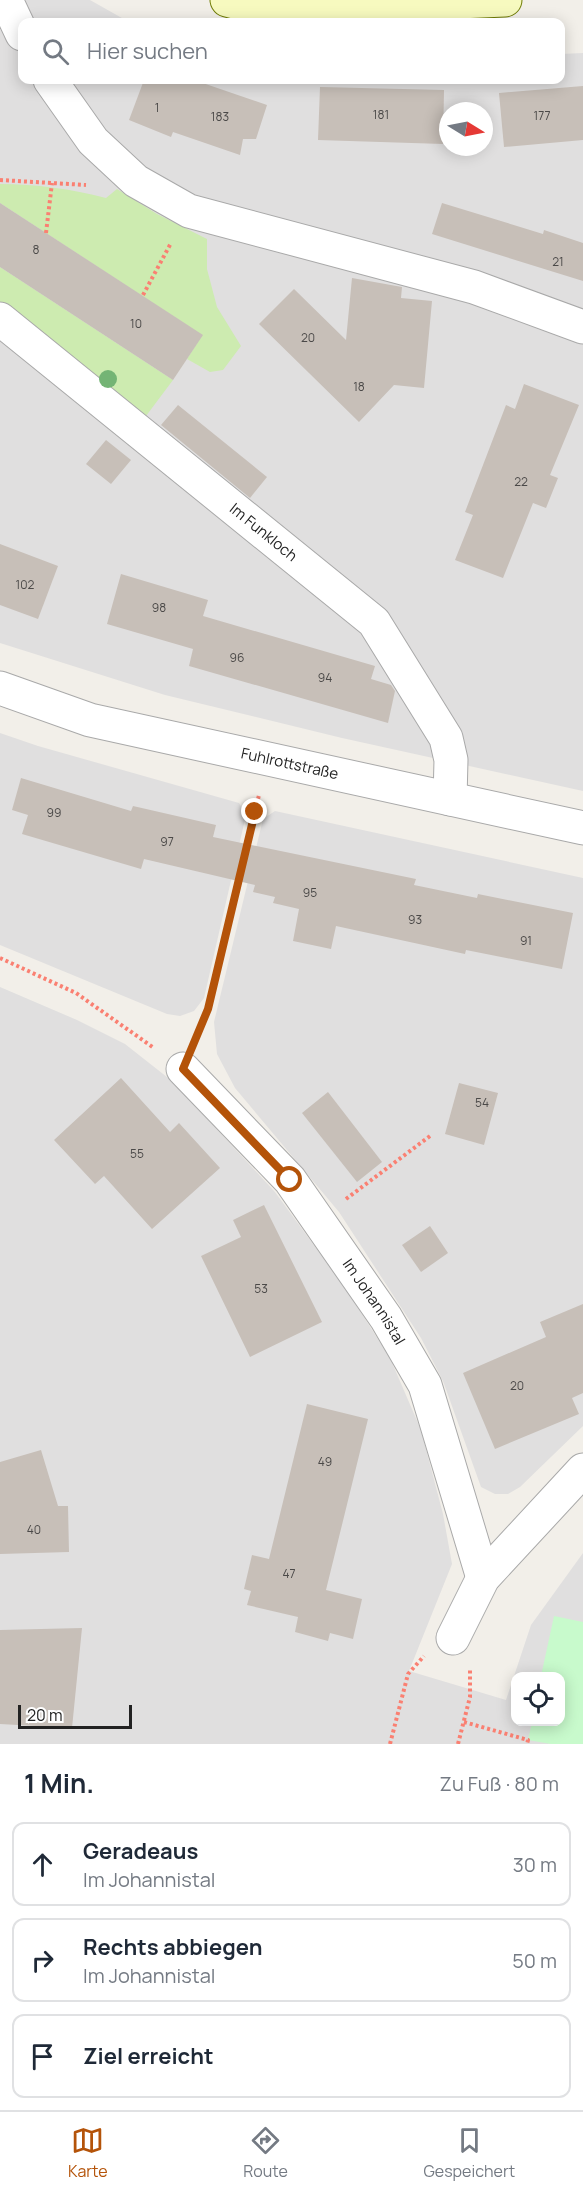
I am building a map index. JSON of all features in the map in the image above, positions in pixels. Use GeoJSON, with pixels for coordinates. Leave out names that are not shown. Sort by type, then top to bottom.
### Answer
{"type":"FeatureCollection","features":[{"type":"Feature","properties":{"kind":"main road"},"geometry":{"type":"LineString","coordinates":[[227,0],[246,5],[318,8],[505,0]]}},
{"type":"Feature","properties":{"kind":"street"},"geometry":{"type":"LineString","coordinates":[[6,0],[18,26]]}},
{"type":"Feature","properties":{"kind":"street"},"geometry":{"type":"LineString","coordinates":[[53,84],[93,141],[136,180],[189,211],[474,287],[583,327]]}},
{"type":"Feature","properties":{"kind":"street","name":"Im Funkloch"},"geometry":{"type":"LineString","coordinates":[[0,319],[374,622],[446,738],[451,760],[450,799]]}},
{"type":"Feature","properties":{"kind":"street","name":"Fuhlrottstraße"},"geometry":{"type":"LineString","coordinates":[[0,688],[90,720],[583,828]]}},
{"type":"Feature","properties":{"kind":"street","name":"Im Johannistal"},"geometry":{"type":"LineString","coordinates":[[183,1069],[290,1180],[386,1318],[425,1385],[483,1578]]}},
{"type":"Feature","properties":{"kind":"street"},"geometry":{"type":"LineString","coordinates":[[453,1638],[483,1578],[583,1470]]}},
{"type":"Feature","properties":{"kind":"path"},"geometry":{"type":"LineString","coordinates":[[0,180],[95,186],[136,180]]}},
{"type":"Feature","properties":{"kind":"path"},"geometry":{"type":"LineString","coordinates":[[46,233],[52,183]]}},
{"type":"Feature","properties":{"kind":"path"},"geometry":{"type":"LineString","coordinates":[[143,295],[189,211]]}},
{"type":"Feature","properties":{"kind":"path"},"geometry":{"type":"LineString","coordinates":[[0,958],[76,993],[183,1069],[208,1009],[255,812]]}},
{"type":"Feature","properties":{"kind":"path"},"geometry":{"type":"LineString","coordinates":[[319,1219],[430,1136]]}},
{"type":"Feature","properties":{"kind":"path"},"geometry":{"type":"LineString","coordinates":[[453,1638],[470,1662],[470,1697],[458,1744]]}},
{"type":"Feature","properties":{"kind":"path"},"geometry":{"type":"LineString","coordinates":[[390,1744],[408,1674]]}},
{"type":"Feature","properties":{"kind":"path"},"geometry":{"type":"LineString","coordinates":[[464,1722],[528,1740],[527,1744]]}},
{"type":"Feature","properties":{"kind":"shaded area"},"geometry":{"type":"Polygon","coordinates":[[[0,0],[90,0],[122,18],[18,18],[18,84],[565,84],[565,54],[583,53],[583,791],[342,738],[165,695],[0,643],[0,0]]]}},
{"type":"Feature","properties":{"kind":"shaded area"},"geometry":{"type":"Polygon","coordinates":[[[0,733],[239,803],[246,815],[204,998],[194,1011],[180,1016],[167,1014],[0,945],[0,733]]]}},
{"type":"Feature","properties":{"kind":"shaded area"},"geometry":{"type":"Polygon","coordinates":[[[275,811],[583,878],[583,1426],[520,1487],[508,1494],[495,1494],[481,1487],[443,1381],[421,1338],[339,1212],[235,1088],[217,1054],[214,1022],[263,819],[275,811]]]}},
{"type":"Feature","properties":{"kind":"shaded area"},"geometry":{"type":"Polygon","coordinates":[[[0,987],[77,1020],[125,1044],[172,1081],[275,1192],[346,1289],[390,1358],[421,1430],[443,1514],[452,1564],[409,1671],[506,1700],[511,1685],[511,1726],[565,1726],[565,1672],[515,1672],[531,1625],[583,1553],[583,1744],[0,1744],[0,987]]]}},
{"type":"Feature","properties":{"kind":"green space"},"geometry":{"type":"Polygon","coordinates":[[[0,184],[53,188],[106,198],[117,189],[157,214],[207,239],[207,269],[217,307],[241,346],[223,370],[210,372],[187,359],[202,335],[0,203],[0,184]]]}},
{"type":"Feature","properties":{"kind":"green space"},"geometry":{"type":"Polygon","coordinates":[[[0,267],[173,380],[143,420],[0,302],[0,267]]]}},
{"type":"Feature","properties":{"kind":"green space"},"geometry":{"type":"Polygon","coordinates":[[[554,1616],[583,1622],[583,1744],[551,1744],[528,1740],[531,1726],[565,1726],[565,1672],[542,1672],[554,1616]]]}},
{"type":"Feature","properties":{"kind":"building"},"geometry":{"type":"Polygon","coordinates":[[[142,84],[206,84],[267,105],[256,139],[243,139],[240,155],[173,132],[171,137],[129,120],[142,84]]]}},
{"type":"Feature","properties":{"kind":"building"},"geometry":{"type":"Polygon","coordinates":[[[583,86],[583,140],[504,147],[499,93],[583,86]]]}},
{"type":"Feature","properties":{"kind":"building"},"geometry":{"type":"Polygon","coordinates":[[[320,87],[444,90],[444,102],[439,102],[439,144],[318,140],[320,87]]]}},
{"type":"Feature","properties":{"kind":"building"},"geometry":{"type":"Polygon","coordinates":[[[0,203],[203,335],[173,380],[0,267],[0,203]]]}},
{"type":"Feature","properties":{"kind":"building"},"geometry":{"type":"Polygon","coordinates":[[[442,203],[543,234],[544,230],[583,243],[583,281],[432,234],[442,203]]]}},
{"type":"Feature","properties":{"kind":"building"},"geometry":{"type":"Polygon","coordinates":[[[352,278],[402,287],[401,298],[432,301],[424,388],[394,385],[359,422],[259,324],[294,289],[346,340],[352,278]]]}},
{"type":"Feature","properties":{"kind":"building"},"geometry":{"type":"Polygon","coordinates":[[[524,384],[579,405],[550,475],[558,478],[546,508],[533,503],[503,578],[455,560],[473,515],[465,512],[506,405],[515,409],[524,384]]]}},
{"type":"Feature","properties":{"kind":"building"},"geometry":{"type":"Polygon","coordinates":[[[178,405],[267,477],[250,498],[161,425],[178,405]]]}},
{"type":"Feature","properties":{"kind":"building"},"geometry":{"type":"Polygon","coordinates":[[[106,440],[131,460],[111,484],[86,464],[106,440]]]}},
{"type":"Feature","properties":{"kind":"building"},"geometry":{"type":"Polygon","coordinates":[[[0,544],[58,566],[38,619],[0,605],[0,544]]]}},
{"type":"Feature","properties":{"kind":"building"},"geometry":{"type":"Polygon","coordinates":[[[121,574],[208,600],[203,616],[375,666],[371,679],[391,685],[395,691],[388,723],[189,666],[193,649],[107,624],[121,574]]]}},
{"type":"Feature","properties":{"kind":"building"},"geometry":{"type":"Polygon","coordinates":[[[21,778],[131,811],[133,806],[216,825],[213,837],[416,879],[414,885],[477,898],[478,894],[573,913],[562,969],[466,950],[465,954],[336,926],[331,949],[293,941],[299,909],[273,903],[275,897],[253,892],[255,885],[144,859],[141,869],[22,834],[28,815],[12,810],[21,778]]]}},
{"type":"Feature","properties":{"kind":"building"},"geometry":{"type":"Polygon","coordinates":[[[121,1078],[170,1132],[179,1123],[220,1168],[152,1229],[104,1176],[95,1184],[54,1140],[121,1078]]]}},
{"type":"Feature","properties":{"kind":"building"},"geometry":{"type":"Polygon","coordinates":[[[459,1083],[498,1093],[484,1145],[445,1134],[459,1083]]]}},
{"type":"Feature","properties":{"kind":"building"},"geometry":{"type":"Polygon","coordinates":[[[328,1092],[382,1162],[357,1182],[302,1113],[328,1092]]]}},
{"type":"Feature","properties":{"kind":"building"},"geometry":{"type":"Polygon","coordinates":[[[264,1205],[322,1322],[250,1357],[201,1256],[241,1237],[233,1220],[264,1205]]]}},
{"type":"Feature","properties":{"kind":"building"},"geometry":{"type":"Polygon","coordinates":[[[430,1226],[448,1253],[421,1272],[402,1245],[430,1226]]]}},
{"type":"Feature","properties":{"kind":"building"},"geometry":{"type":"Polygon","coordinates":[[[583,1304],[583,1393],[572,1398],[579,1414],[495,1449],[463,1373],[546,1337],[540,1322],[583,1304]]]}},
{"type":"Feature","properties":{"kind":"building"},"geometry":{"type":"Polygon","coordinates":[[[307,1404],[368,1419],[326,1590],[362,1599],[353,1639],[330,1633],[328,1641],[295,1632],[298,1617],[247,1605],[251,1591],[244,1589],[252,1555],[269,1559],[307,1404]]]}},
{"type":"Feature","properties":{"kind":"building"},"geometry":{"type":"Polygon","coordinates":[[[41,1450],[58,1506],[68,1506],[69,1552],[0,1554],[0,1462],[41,1450]]]}},
{"type":"Feature","properties":{"kind":"building"},"geometry":{"type":"Polygon","coordinates":[[[82,1628],[72,1728],[0,1724],[0,1630],[82,1628]]]}},
{"type":"Feature","properties":{"kind":"route"},"geometry":{"type":"LineString","coordinates":[[255,812],[208,1009],[183,1069],[290,1180]]}}]}
